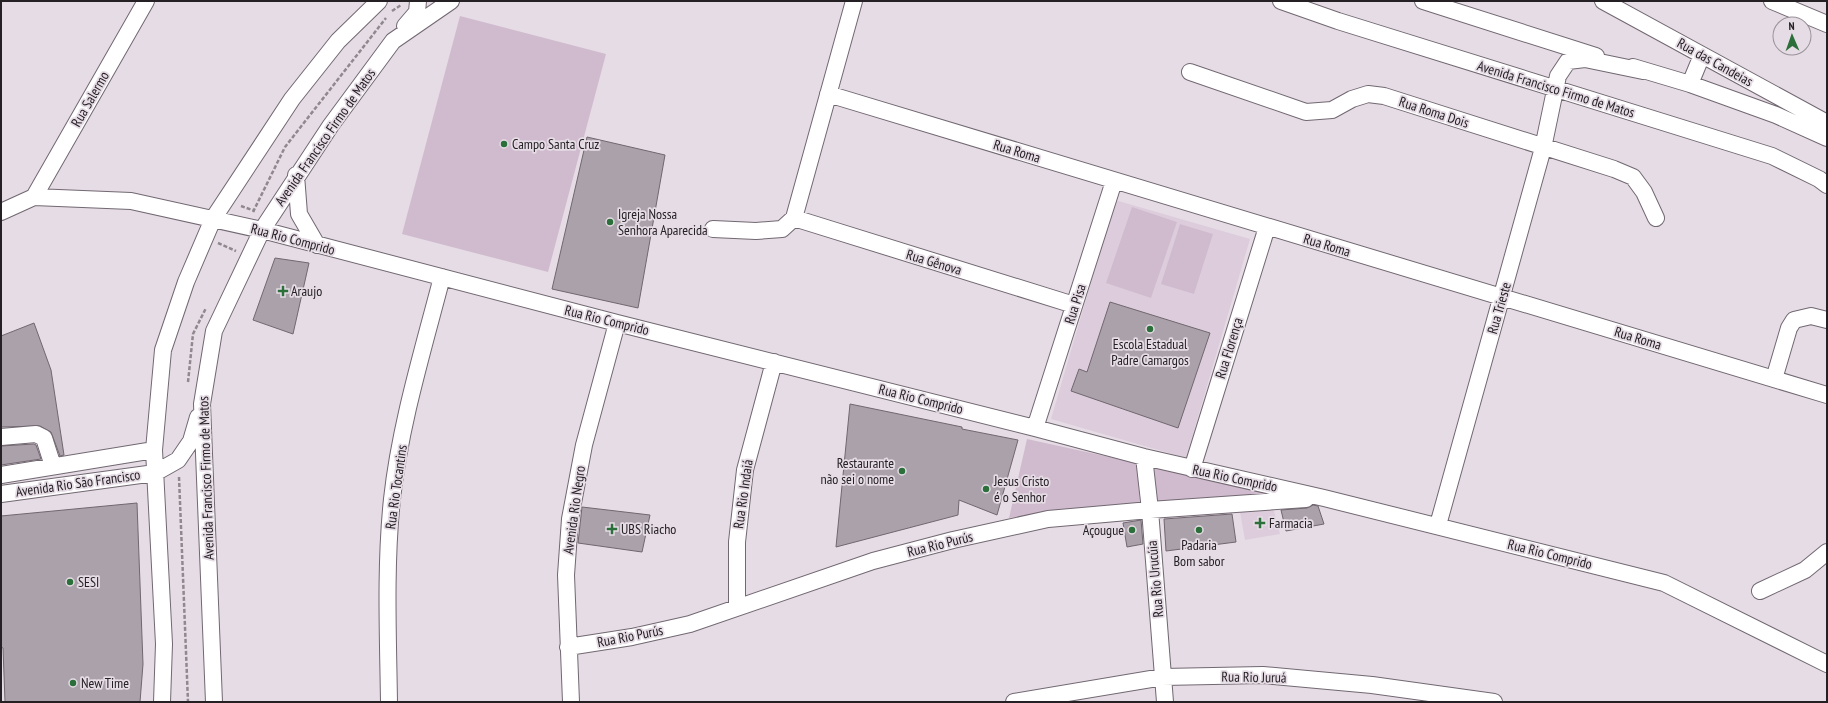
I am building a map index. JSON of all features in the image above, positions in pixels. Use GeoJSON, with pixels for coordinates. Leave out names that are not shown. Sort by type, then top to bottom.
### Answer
{"type":"FeatureCollection","features":[{"type":"Feature","properties":{"kind":"street","name":"Rua Salermo"},"geometry":{"type":"LineString","coordinates":[[34,197],[146,1]]}},
{"type":"Feature","properties":{"kind":"street"},"geometry":{"type":"LineString","coordinates":[[162,702],[164,644],[154,450],[164,350],[186,282],[213,219],[292,99],[338,41],[379,1]]}},
{"type":"Feature","properties":{"kind":"street","name":"Avenida Francisco Firmo de Matos"},"geometry":{"type":"LineString","coordinates":[[214,702],[202,404],[214,330],[262,230],[296,175],[331,125],[393,41],[450,1]]}},
{"type":"Feature","properties":{"kind":"street"},"geometry":{"type":"LineString","coordinates":[[713,230],[756,231],[782,229],[794,218],[854,1]]}},
{"type":"Feature","properties":{"kind":"street","name":"Avenida Francisco Firmo de Matos"},"geometry":{"type":"LineString","coordinates":[[1281,1],[1772,156],[1827,185]]}},
{"type":"Feature","properties":{"kind":"street"},"geometry":{"type":"LineString","coordinates":[[1423,1],[1690,84],[1776,115],[1827,138]]}},
{"type":"Feature","properties":{"kind":"street","name":"Rua das Candeias"},"geometry":{"type":"LineString","coordinates":[[1603,1],[1827,123]]}},
{"type":"Feature","properties":{"kind":"street"},"geometry":{"type":"LineString","coordinates":[[1772,1],[1827,24]]}},
{"type":"Feature","properties":{"kind":"street"},"geometry":{"type":"LineString","coordinates":[[393,41],[417,12],[411,3]]}},
{"type":"Feature","properties":{"kind":"street"},"geometry":{"type":"LineString","coordinates":[[1690,84],[1702,55]]}},
{"type":"Feature","properties":{"kind":"street","name":"Rua Trieste"},"geometry":{"type":"LineString","coordinates":[[1438,526],[1543,148],[1560,71],[1568,61],[1585,59],[1643,70]]}},
{"type":"Feature","properties":{"kind":"street","name":"Rua Roma Dois"},"geometry":{"type":"LineString","coordinates":[[1190,72],[1306,112],[1332,110],[1352,98],[1368,94],[1384,96],[1543,148],[1614,169],[1633,177],[1644,192],[1656,218]]}},
{"type":"Feature","properties":{"kind":"street","name":"Rua Roma"},"geometry":{"type":"LineString","coordinates":[[828,94],[1827,395]]}},
{"type":"Feature","properties":{"kind":"street"},"geometry":{"type":"LineString","coordinates":[[296,175],[300,214],[317,245]]}},
{"type":"Feature","properties":{"kind":"street","name":"Rua Pisa"},"geometry":{"type":"LineString","coordinates":[[1035,428],[1114,181]]}},
{"type":"Feature","properties":{"kind":"street","name":"Rua Rio Comprido"},"geometry":{"type":"LineString","coordinates":[[1,212],[34,197],[131,200],[246,226],[617,323],[1035,428],[1144,457],[1324,498],[1664,583],[1827,664]]}},
{"type":"Feature","properties":{"kind":"street","name":"Rua Gênova"},"geometry":{"type":"LineString","coordinates":[[794,218],[1074,305]]}},
{"type":"Feature","properties":{"kind":"street","name":"Rua Florença"},"geometry":{"type":"LineString","coordinates":[[1192,469],[1267,227]]}},
{"type":"Feature","properties":{"kind":"street","name":"Rua Rio Tocantins"},"geometry":{"type":"LineString","coordinates":[[389,702],[387,570],[392,498],[406,421],[442,277]]}},
{"type":"Feature","properties":{"kind":"street"},"geometry":{"type":"LineString","coordinates":[[1774,379],[1789,328],[1794,320],[1811,316],[1827,320]]}},
{"type":"Feature","properties":{"kind":"street","name":"Avenida Rio Negro"},"geometry":{"type":"LineString","coordinates":[[571,702],[566,575],[570,519],[584,445],[617,323]]}},
{"type":"Feature","properties":{"kind":"street","name":"Rua Rio Indaiá"},"geometry":{"type":"LineString","coordinates":[[737,607],[737,542],[744,470],[774,362]]}},
{"type":"Feature","properties":{"kind":"street"},"geometry":{"type":"LineString","coordinates":[[155,473],[178,460],[181,456],[191,441],[202,404]]}},
{"type":"Feature","properties":{"kind":"street"},"geometry":{"type":"LineString","coordinates":[[1,437],[36,434],[44,438],[53,466]]}},
{"type":"Feature","properties":{"kind":"street","name":"Avenida Rio São Francisco"},"geometry":{"type":"LineString","coordinates":[[1,475],[154,450]]}},
{"type":"Feature","properties":{"kind":"street","name":"Rua Rio Urucúia"},"geometry":{"type":"LineString","coordinates":[[1144,457],[1150,510],[1165,702]]}},
{"type":"Feature","properties":{"kind":"street","name":"Avenida Rio São Francisco"},"geometry":{"type":"LineString","coordinates":[[1,494],[155,473]]}},
{"type":"Feature","properties":{"kind":"street","name":"Rua Rio Purús"},"geometry":{"type":"LineString","coordinates":[[568,647],[632,637],[690,624],[873,561],[953,540],[1048,520],[1150,510],[1324,498]]}},
{"type":"Feature","properties":{"kind":"street"},"geometry":{"type":"LineString","coordinates":[[1760,591],[1805,570],[1827,552]]}},
{"type":"Feature","properties":{"kind":"street","name":"Rua Rio Juruá"},"geometry":{"type":"LineString","coordinates":[[1014,702],[1163,677],[1263,675],[1372,685],[1494,702]]}},
{"type":"Feature","properties":{"kind":"path"},"geometry":{"type":"LineString","coordinates":[[231,257],[285,147],[392,11],[411,3]]}},
{"type":"Feature","properties":{"kind":"path"},"geometry":{"type":"LineString","coordinates":[[205,238],[249,256]]}},
{"type":"Feature","properties":{"kind":"path"},"geometry":{"type":"LineString","coordinates":[[188,387],[193,334],[207,306]]}},
{"type":"Feature","properties":{"kind":"path"},"geometry":{"type":"LineString","coordinates":[[181,456],[179,471],[188,702]]}},
{"type":"Feature","properties":{"kind":"shaded area","name":"Campo Santa Cruz"},"geometry":{"type":"Polygon","coordinates":[[[460,16],[606,54],[548,272],[402,234],[460,16]]]}},
{"type":"Feature","properties":{"kind":"shaded area","name":"Escola Estadual Padre Camargos"},"geometry":{"type":"Polygon","coordinates":[[[1115,200],[1250,239],[1186,458],[1051,419],[1115,200]]]}},
{"type":"Feature","properties":{"kind":"shaded area"},"geometry":{"type":"Polygon","coordinates":[[[1132,207],[1177,222],[1151,298],[1106,283],[1132,207]]]}},
{"type":"Feature","properties":{"kind":"shaded area"},"geometry":{"type":"Polygon","coordinates":[[[1180,224],[1213,234],[1194,294],[1161,284],[1180,224]]]}},
{"type":"Feature","properties":{"kind":"shaded area"},"geometry":{"type":"Polygon","coordinates":[[[1027,439],[1137,463],[1140,505],[1053,511],[1009,518],[1027,439]]]}},
{"type":"Feature","properties":{"kind":"shaded area"},"geometry":{"type":"Polygon","coordinates":[[[1153,467],[1275,496],[1157,502],[1153,467]]]}},
{"type":"Feature","properties":{"kind":"shaded area","name":"Farmacia"},"geometry":{"type":"Polygon","coordinates":[[[1273,507],[1280,534],[1245,540],[1240,512],[1273,507]]]}},
{"type":"Feature","properties":{"kind":"building","name":"Igreja Nossa Senhora Aparecida"},"geometry":{"type":"Polygon","coordinates":[[[587,137],[665,155],[638,308],[552,289],[587,137]]]}},
{"type":"Feature","properties":{"kind":"building","name":"Araujo"},"geometry":{"type":"Polygon","coordinates":[[[275,258],[309,263],[293,334],[253,320],[275,258]]]}},
{"type":"Feature","properties":{"kind":"building"},"geometry":{"type":"Polygon","coordinates":[[[1110,302],[1210,333],[1178,428],[1071,391],[1079,369],[1087,372],[1110,302]]]}},
{"type":"Feature","properties":{"kind":"building"},"geometry":{"type":"Polygon","coordinates":[[[34,323],[51,370],[64,455],[60,456],[51,432],[40,426],[1,427],[1,336],[34,323]]]}},
{"type":"Feature","properties":{"kind":"building","name":"Restaurante não sei o nome"},"geometry":{"type":"Polygon","coordinates":[[[850,404],[1018,440],[997,515],[959,500],[958,515],[836,547],[850,404]]]}},
{"type":"Feature","properties":{"kind":"building"},"geometry":{"type":"Polygon","coordinates":[[[36,445],[41,459],[1,465],[1,446],[36,445]]]}},
{"type":"Feature","properties":{"kind":"building","name":"SESI"},"geometry":{"type":"Polygon","coordinates":[[[137,503],[143,664],[140,702],[5,702],[3,648],[1,647],[1,516],[137,503]]]}},
{"type":"Feature","properties":{"kind":"building"},"geometry":{"type":"Polygon","coordinates":[[[1313,505],[1318,506],[1324,524],[1286,531],[1281,510],[1307,508],[1313,505]]]}},
{"type":"Feature","properties":{"kind":"building","name":"UBS Riacho"},"geometry":{"type":"Polygon","coordinates":[[[582,507],[650,515],[642,552],[578,543],[582,507]]]}},
{"type":"Feature","properties":{"kind":"building","name":"Padaria Bom sabor"},"geometry":{"type":"Polygon","coordinates":[[[1232,514],[1236,542],[1166,551],[1164,519],[1232,514]]]}},
{"type":"Feature","properties":{"kind":"building","name":"Açougue"},"geometry":{"type":"Polygon","coordinates":[[[1141,520],[1143,544],[1127,547],[1123,523],[1141,520]]]}},
{"type":"Feature","properties":{"kind":"place","name":"Campo Santa Cruz"},"geometry":{"type":"Point","coordinates":[504,144]}},
{"type":"Feature","properties":{"kind":"place","name":"Igreja Nossa Senhora Aparecida"},"geometry":{"type":"Point","coordinates":[610,222]}},
{"type":"Feature","properties":{"kind":"place","name":"Araujo"},"geometry":{"type":"Point","coordinates":[283,291]}},
{"type":"Feature","properties":{"kind":"place","name":"Escola Estadual Padre Camargos"},"geometry":{"type":"Point","coordinates":[1150,329]}},
{"type":"Feature","properties":{"kind":"place","name":"Restaurante não sei o nome"},"geometry":{"type":"Point","coordinates":[902,471]}},
{"type":"Feature","properties":{"kind":"place","name":"Jesus Cristo é o Senhor"},"geometry":{"type":"Point","coordinates":[986,489]}},
{"type":"Feature","properties":{"kind":"place","name":"Farmacia"},"geometry":{"type":"Point","coordinates":[1260,523]}},
{"type":"Feature","properties":{"kind":"place","name":"UBS Riacho"},"geometry":{"type":"Point","coordinates":[612,529]}},
{"type":"Feature","properties":{"kind":"place","name":"Açougue"},"geometry":{"type":"Point","coordinates":[1132,530]}},
{"type":"Feature","properties":{"kind":"place","name":"Padaria Bom sabor"},"geometry":{"type":"Point","coordinates":[1199,530]}},
{"type":"Feature","properties":{"kind":"place","name":"SESI"},"geometry":{"type":"Point","coordinates":[70,582]}},
{"type":"Feature","properties":{"kind":"place","name":"New Time"},"geometry":{"type":"Point","coordinates":[73,683]}}]}
